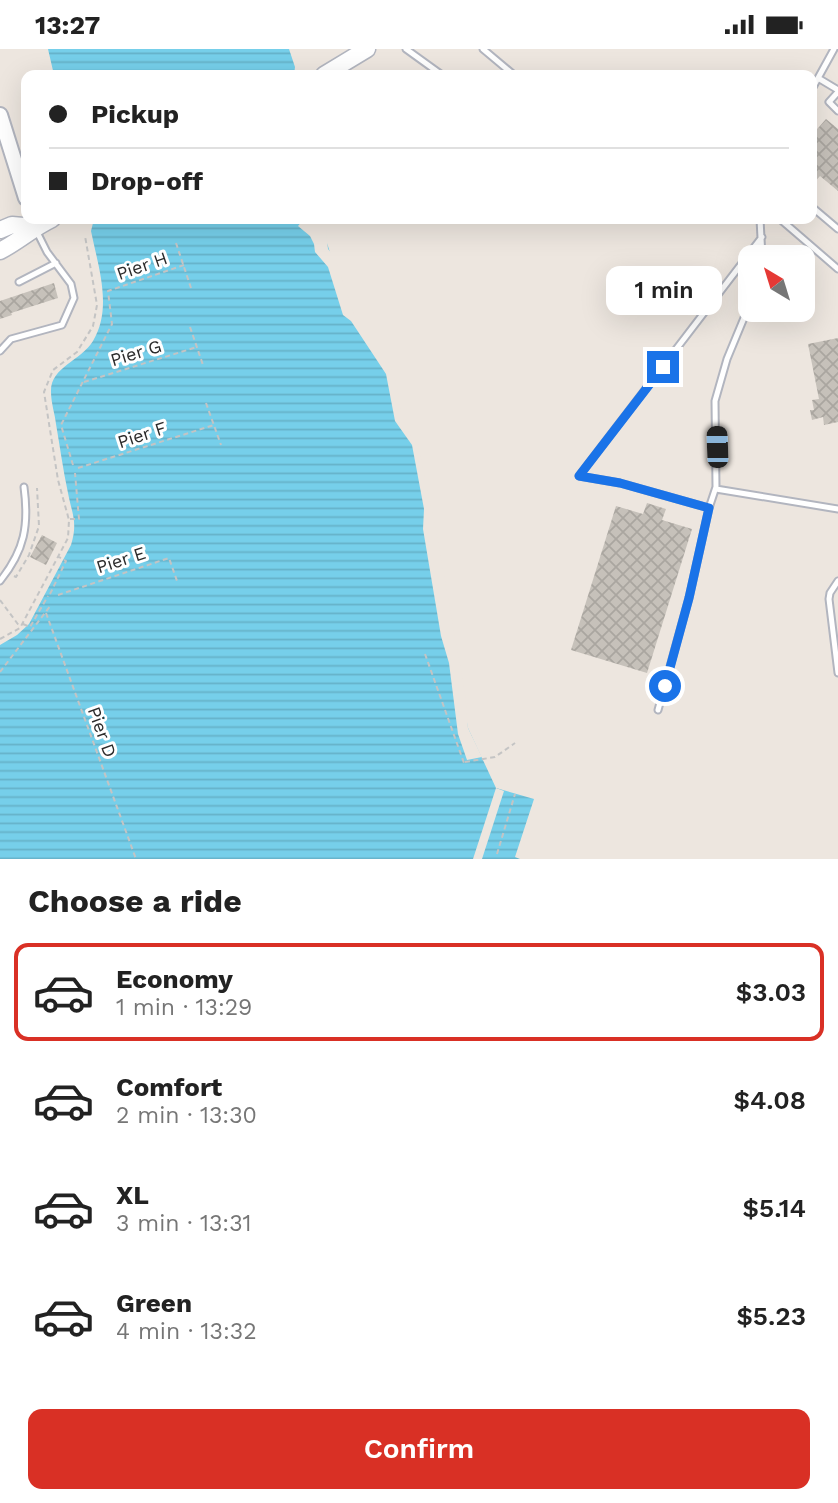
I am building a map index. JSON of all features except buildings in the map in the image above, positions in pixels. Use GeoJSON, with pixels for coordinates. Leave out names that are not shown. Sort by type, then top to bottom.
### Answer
{"type":"FeatureCollection","features":[{"type":"Feature","properties":{"kind":"main road"},"geometry":{"type":"LineString","coordinates":[[329,70],[344,56],[367,49]]}},
{"type":"Feature","properties":{"kind":"main road"},"geometry":{"type":"LineString","coordinates":[[0,230],[22,224]]}},
{"type":"Feature","properties":{"kind":"main road"},"geometry":{"type":"LineString","coordinates":[[0,251],[21,240],[32,224]]}},
{"type":"Feature","properties":{"kind":"street"},"geometry":{"type":"LineString","coordinates":[[0,115],[21,165]]}},
{"type":"Feature","properties":{"kind":"lane"},"geometry":{"type":"LineString","coordinates":[[406,49],[435,70]]}},
{"type":"Feature","properties":{"kind":"lane"},"geometry":{"type":"LineString","coordinates":[[483,49],[507,70]]}},
{"type":"Feature","properties":{"kind":"lane"},"geometry":{"type":"LineString","coordinates":[[834,49],[818,78],[838,91],[829,102],[838,111]]}},
{"type":"Feature","properties":{"kind":"lane"},"geometry":{"type":"LineString","coordinates":[[817,211],[838,229]]}},
{"type":"Feature","properties":{"kind":"lane"},"geometry":{"type":"LineString","coordinates":[[0,351],[11,339],[62,325],[74,298],[71,284],[47,252],[33,224]]}},
{"type":"Feature","properties":{"kind":"lane"},"geometry":{"type":"LineString","coordinates":[[761,224],[762,245]]}},
{"type":"Feature","properties":{"kind":"lane"},"geometry":{"type":"LineString","coordinates":[[786,224],[838,269]]}},
{"type":"Feature","properties":{"kind":"lane"},"geometry":{"type":"LineString","coordinates":[[709,508],[620,483],[579,476],[762,237]]}},
{"type":"Feature","properties":{"kind":"lane"},"geometry":{"type":"LineString","coordinates":[[19,282],[56,263]]}},
{"type":"Feature","properties":{"kind":"lane"},"geometry":{"type":"LineString","coordinates":[[658,710],[716,489],[715,401],[727,359],[742,322]]}},
{"type":"Feature","properties":{"kind":"lane"},"geometry":{"type":"LineString","coordinates":[[0,581],[20,551],[27,524],[24,487]]}},
{"type":"Feature","properties":{"kind":"lane"},"geometry":{"type":"LineString","coordinates":[[716,489],[838,509]]}},
{"type":"Feature","properties":{"kind":"lane"},"geometry":{"type":"LineString","coordinates":[[838,581],[829,599],[838,673]]}},
{"type":"Feature","properties":{"kind":"path"},"geometry":{"type":"LineString","coordinates":[[0,639],[20,628],[68,538],[69,520],[58,481],[44,392],[53,370],[77,352],[93,326],[96,297],[85,236]]}},
{"type":"Feature","properties":{"kind":"path"},"geometry":{"type":"LineString","coordinates":[[176,243],[191,288]]}},
{"type":"Feature","properties":{"kind":"path","name":"Pier H"},"geometry":{"type":"LineString","coordinates":[[82,383],[112,324],[107,291],[184,265]]}},
{"type":"Feature","properties":{"kind":"path"},"geometry":{"type":"LineString","coordinates":[[190,327],[203,365]]}},
{"type":"Feature","properties":{"kind":"path","name":"Pier G"},"geometry":{"type":"LineString","coordinates":[[82,383],[197,347]]}},
{"type":"Feature","properties":{"kind":"path"},"geometry":{"type":"LineString","coordinates":[[73,465],[61,425],[82,383]]}},
{"type":"Feature","properties":{"kind":"path"},"geometry":{"type":"LineString","coordinates":[[206,403],[221,445]]}},
{"type":"Feature","properties":{"kind":"path","name":"Pier F"},"geometry":{"type":"LineString","coordinates":[[78,468],[214,425]]}},
{"type":"Feature","properties":{"kind":"path"},"geometry":{"type":"LineString","coordinates":[[69,520],[79,519],[75,474]]}},
{"type":"Feature","properties":{"kind":"path"},"geometry":{"type":"LineString","coordinates":[[22,623],[30,627],[49,595],[66,561],[58,557]]}},
{"type":"Feature","properties":{"kind":"path","name":"Pier E"},"geometry":{"type":"LineString","coordinates":[[58,595],[169,558],[177,581]]}},
{"type":"Feature","properties":{"kind":"path"},"geometry":{"type":"LineString","coordinates":[[0,600],[20,628]]}},
{"type":"Feature","properties":{"kind":"path"},"geometry":{"type":"LineString","coordinates":[[0,673],[51,605]]}},
{"type":"Feature","properties":{"kind":"path","name":"Pier D"},"geometry":{"type":"LineString","coordinates":[[46,614],[135,859]]}},
{"type":"Feature","properties":{"kind":"path"},"geometry":{"type":"LineString","coordinates":[[425,653],[464,763],[495,757],[515,743]]}},
{"type":"Feature","properties":{"kind":"path"},"geometry":{"type":"LineString","coordinates":[[496,854],[515,794]]}},
{"type":"Feature","properties":{"kind":"water"},"geometry":{"type":"Polygon","coordinates":[[[48,49],[289,49],[295,67],[295,70],[53,70],[48,49]]]}},
{"type":"Feature","properties":{"kind":"water"},"geometry":{"type":"Polygon","coordinates":[[[93,224],[309,224],[325,237],[353,322],[386,364],[398,414],[414,445],[435,542],[468,728],[496,788],[534,799],[515,857],[520,859],[0,859],[0,645],[29,624],[73,537],[74,518],[51,392],[55,376],[88,348],[99,328],[102,287],[91,231],[93,224]]]}},
{"type":"Feature","properties":{"kind":"pier"},"geometry":{"type":"Polygon","coordinates":[[[317,224],[326,230],[328,249],[334,256],[356,320],[389,363],[397,384],[401,414],[411,437],[418,444],[465,693],[468,728],[482,757],[467,760],[458,734],[449,663],[441,636],[423,529],[424,509],[412,445],[395,421],[386,374],[351,321],[343,315],[328,267],[315,252],[310,236],[298,226],[317,224]]]}},
{"type":"Feature","properties":{"kind":"pier"},"geometry":{"type":"Polygon","coordinates":[[[496,788],[504,791],[482,859],[473,859],[496,788]]]}},
{"type":"Feature","properties":{"kind":"route"},"geometry":{"type":"LineString","coordinates":[[663,367],[579,476],[620,483],[709,508],[689,598],[665,686]]}}]}
